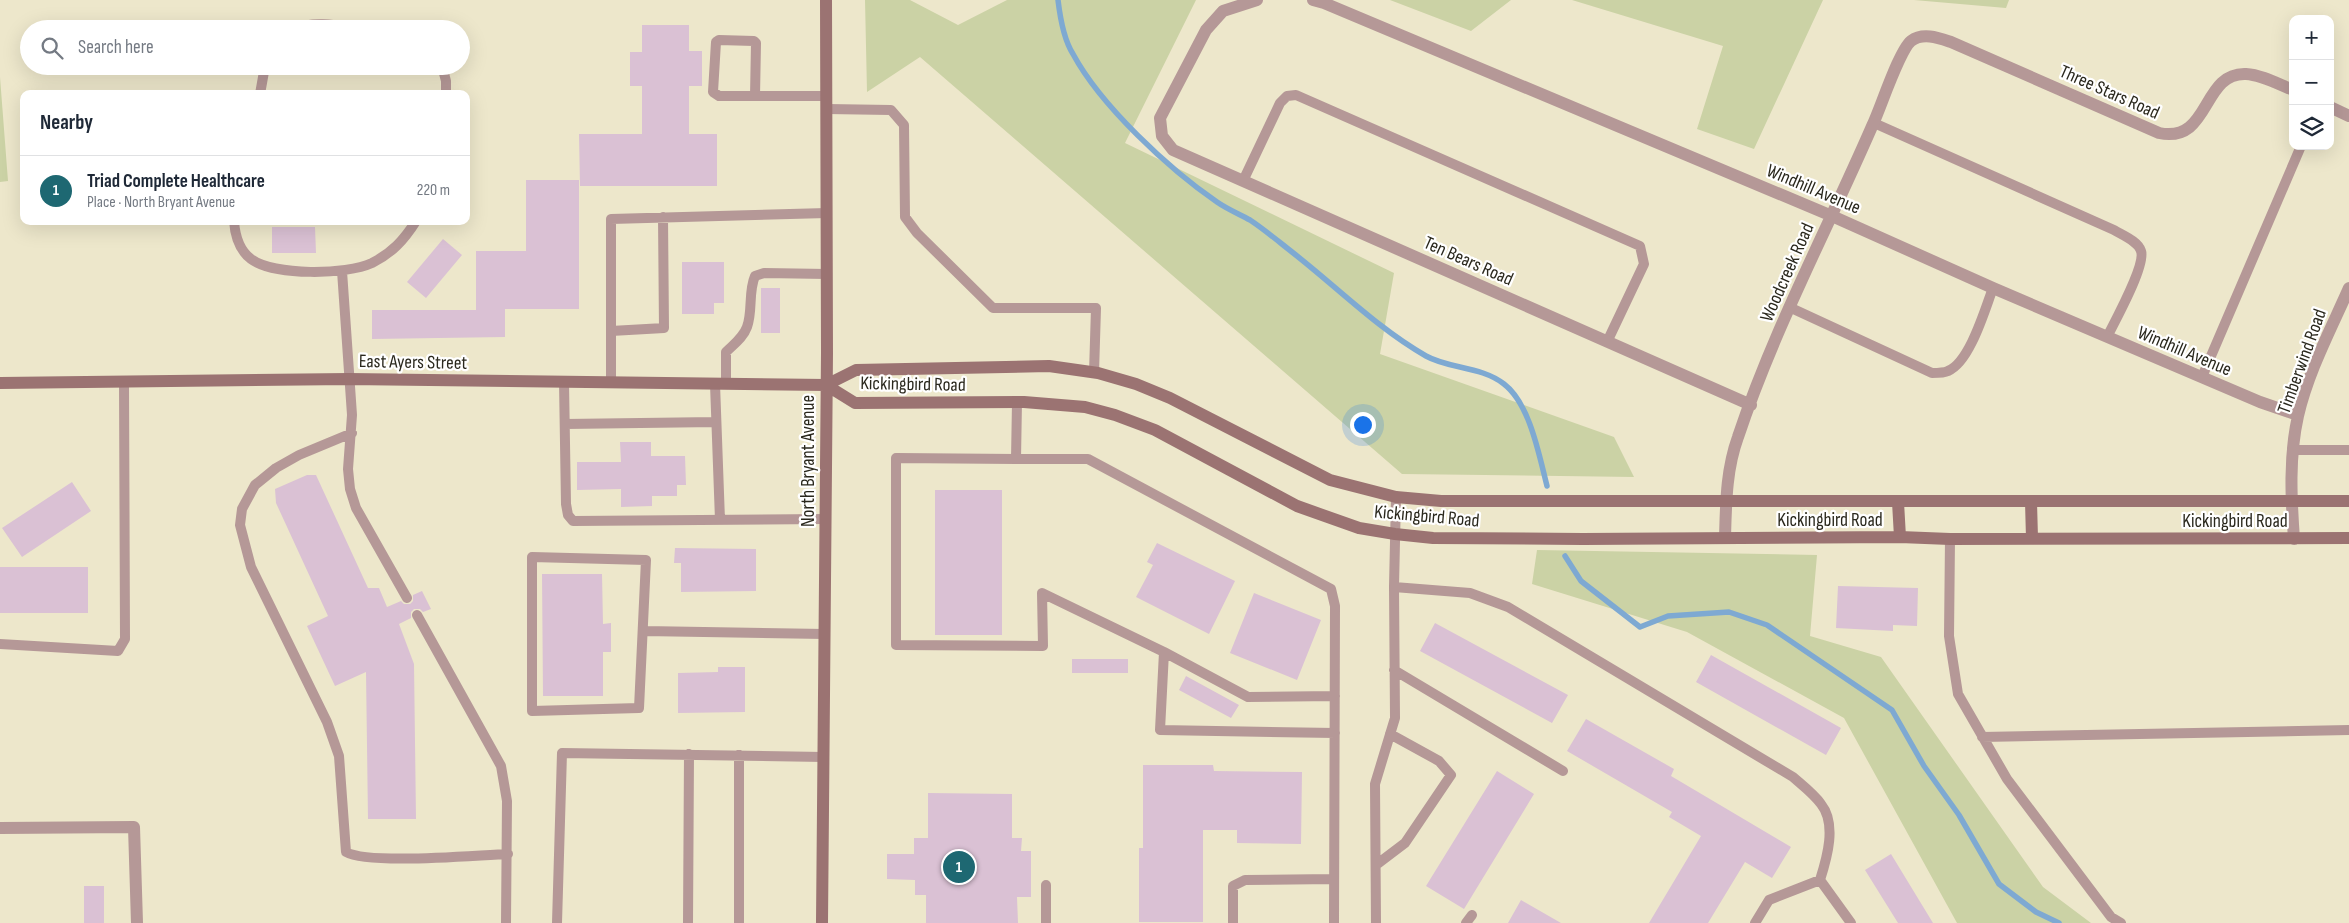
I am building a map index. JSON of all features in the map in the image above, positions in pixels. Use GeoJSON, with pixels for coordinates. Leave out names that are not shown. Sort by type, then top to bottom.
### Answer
{"type":"FeatureCollection","features":[{"type":"Feature","properties":{"kind":"street","name":"North Bryant Avenue"},"geometry":{"type":"LineString","coordinates":[[822,923],[826,519],[826,0]]}},
{"type":"Feature","properties":{"kind":"street","name":"Ten Bears Road"},"geometry":{"type":"LineString","coordinates":[[1258,0],[1223,11],[1206,30],[1160,118],[1162,136],[1172,150],[1751,405]]}},
{"type":"Feature","properties":{"kind":"street","name":"Windhill Avenue"},"geometry":{"type":"LineString","coordinates":[[1313,0],[1342,10],[1832,216],[1993,288],[2260,402],[2298,415]]}},
{"type":"Feature","properties":{"kind":"street","name":"Woodcreek Road"},"geometry":{"type":"LineString","coordinates":[[1725,538],[1728,474],[1738,437],[1789,307],[1874,123],[1898,64],[1910,42],[1921,37]]}},
{"type":"Feature","properties":{"kind":"street","name":"Three Stars Road"},"geometry":{"type":"LineString","coordinates":[[1921,37],[1936,37],[1951,42],[2159,134],[2172,136],[2186,132],[2196,123],[2220,85],[2233,76],[2245,74],[2262,77],[2289,88]]}},
{"type":"Feature","properties":{"kind":"street"},"geometry":{"type":"LineString","coordinates":[[2334,108],[2349,116]]}},
{"type":"Feature","properties":{"kind":"street","name":"Timberwind Road"},"geometry":{"type":"LineString","coordinates":[[2294,539],[2291,501],[2292,450],[2298,415],[2309,382],[2349,288]]}},
{"type":"Feature","properties":{"kind":"street","name":"Kickingbird Road"},"geometry":{"type":"LineString","coordinates":[[826,385],[856,370],[1040,366],[1094,373],[1136,384],[1170,398],[1330,480],[1396,497],[1440,501],[2349,502]]}},
{"type":"Feature","properties":{"kind":"street","name":"East Ayers Street"},"geometry":{"type":"LineString","coordinates":[[0,383],[349,379],[826,385]]}},
{"type":"Feature","properties":{"kind":"street","name":"Kickingbird Road"},"geometry":{"type":"LineString","coordinates":[[826,385],[855,403],[1017,402],[1056,403],[1085,407],[1115,415],[1155,430],[1297,506],[1359,528],[1395,534],[1443,538],[2349,538]]}},
{"type":"Feature","properties":{"kind":"street"},"geometry":{"type":"LineString","coordinates":[[1898,502],[1900,537]]}},
{"type":"Feature","properties":{"kind":"street"},"geometry":{"type":"LineString","coordinates":[[2031,502],[2032,538]]}},
{"type":"Feature","properties":{"kind":"street"},"geometry":{"type":"LineString","coordinates":[[0,828],[134,827],[137,923]]}},
{"type":"Feature","properties":{"kind":"lane"},"geometry":{"type":"LineString","coordinates":[[755,96],[756,43],[752,40],[716,42],[713,92],[719,96],[755,96],[891,110],[904,125],[905,217],[917,234],[993,308],[1096,308],[1094,373]]}},
{"type":"Feature","properties":{"kind":"lane"},"geometry":{"type":"LineString","coordinates":[[261,90],[263,75]]}},
{"type":"Feature","properties":{"kind":"lane"},"geometry":{"type":"LineString","coordinates":[[443,75],[445,90]]}},
{"type":"Feature","properties":{"kind":"lane"},"geometry":{"type":"LineString","coordinates":[[1244,181],[1280,103],[1287,96],[1296,95],[1622,238],[1640,246],[1644,264],[1608,342]]}},
{"type":"Feature","properties":{"kind":"lane"},"geometry":{"type":"LineString","coordinates":[[1874,123],[2114,230],[2135,242],[2141,250],[2141,261],[2135,280],[2107,337]]}},
{"type":"Feature","properties":{"kind":"lane"},"geometry":{"type":"LineString","coordinates":[[2202,377],[2299,150]]}},
{"type":"Feature","properties":{"kind":"lane"},"geometry":{"type":"LineString","coordinates":[[612,382],[611,218],[827,214]]}},
{"type":"Feature","properties":{"kind":"lane"},"geometry":{"type":"LineString","coordinates":[[612,330],[664,328],[663,217]]}},
{"type":"Feature","properties":{"kind":"lane"},"geometry":{"type":"LineString","coordinates":[[235,225],[239,244],[250,259],[263,265],[309,273],[342,270],[371,263],[400,244],[413,225]]}},
{"type":"Feature","properties":{"kind":"lane"},"geometry":{"type":"LineString","coordinates":[[342,270],[352,433],[348,469],[350,489],[356,508],[407,598]]}},
{"type":"Feature","properties":{"kind":"lane"},"geometry":{"type":"LineString","coordinates":[[720,520],[716,422],[721,384],[726,352],[740,340],[747,327],[752,283],[756,276],[764,274],[827,274]]}},
{"type":"Feature","properties":{"kind":"lane"},"geometry":{"type":"LineString","coordinates":[[1789,307],[1932,373],[1949,371],[1962,359],[1974,340],[1993,288]]}},
{"type":"Feature","properties":{"kind":"lane"},"geometry":{"type":"LineString","coordinates":[[0,644],[118,650],[125,639],[124,382]]}},
{"type":"Feature","properties":{"kind":"lane"},"geometry":{"type":"LineString","coordinates":[[564,382],[568,515],[573,521],[826,519]]}},
{"type":"Feature","properties":{"kind":"lane"},"geometry":{"type":"LineString","coordinates":[[1016,460],[1017,402]]}},
{"type":"Feature","properties":{"kind":"lane"},"geometry":{"type":"LineString","coordinates":[[565,424],[716,422]]}},
{"type":"Feature","properties":{"kind":"lane"},"geometry":{"type":"LineString","coordinates":[[352,433],[299,455],[276,468],[255,485],[242,509],[240,525],[251,567],[327,722],[339,756],[346,852],[362,858],[508,854]]}},
{"type":"Feature","properties":{"kind":"lane"},"geometry":{"type":"LineString","coordinates":[[2292,450],[2349,450]]}},
{"type":"Feature","properties":{"kind":"lane"},"geometry":{"type":"LineString","coordinates":[[1334,923],[1335,733],[1335,696],[1335,606],[1331,589],[1088,459],[896,458],[896,646],[1043,646],[1042,593],[1164,652],[1248,697],[1335,696]]}},
{"type":"Feature","properties":{"kind":"lane"},"geometry":{"type":"LineString","coordinates":[[1376,923],[1374,784],[1394,718],[1396,497]]}},
{"type":"Feature","properties":{"kind":"lane"},"geometry":{"type":"LineString","coordinates":[[1950,539],[1949,636],[1958,694],[2006,779],[2111,917],[2121,923]]}},
{"type":"Feature","properties":{"kind":"lane"},"geometry":{"type":"LineString","coordinates":[[532,557],[646,560],[644,631],[639,708],[532,710],[532,557]]}},
{"type":"Feature","properties":{"kind":"lane"},"geometry":{"type":"LineString","coordinates":[[1394,587],[1470,593],[1508,607],[1793,777],[1823,805],[1829,826],[1829,852],[1820,880]]}},
{"type":"Feature","properties":{"kind":"lane"},"geometry":{"type":"LineString","coordinates":[[417,615],[501,766],[507,801],[506,923]]}},
{"type":"Feature","properties":{"kind":"lane"},"geometry":{"type":"LineString","coordinates":[[644,631],[825,634]]}},
{"type":"Feature","properties":{"kind":"lane"},"geometry":{"type":"LineString","coordinates":[[1164,652],[1160,730],[1335,733]]}},
{"type":"Feature","properties":{"kind":"lane"},"geometry":{"type":"LineString","coordinates":[[1394,670],[1563,771]]}},
{"type":"Feature","properties":{"kind":"lane"},"geometry":{"type":"LineString","coordinates":[[1982,736],[2349,730]]}},
{"type":"Feature","properties":{"kind":"lane"},"geometry":{"type":"LineString","coordinates":[[1376,865],[1405,843],[1451,775],[1439,761],[1390,734]]}},
{"type":"Feature","properties":{"kind":"lane"},"geometry":{"type":"LineString","coordinates":[[557,923],[562,753],[824,757]]}},
{"type":"Feature","properties":{"kind":"lane"},"geometry":{"type":"LineString","coordinates":[[688,923],[689,754]]}},
{"type":"Feature","properties":{"kind":"lane"},"geometry":{"type":"LineString","coordinates":[[739,755],[739,923]]}},
{"type":"Feature","properties":{"kind":"lane"},"geometry":{"type":"LineString","coordinates":[[1233,923],[1234,886],[1245,880],[1334,879]]}},
{"type":"Feature","properties":{"kind":"lane"},"geometry":{"type":"LineString","coordinates":[[1755,923],[1769,900],[1820,880]]}},
{"type":"Feature","properties":{"kind":"lane"},"geometry":{"type":"LineString","coordinates":[[1820,880],[1851,923]]}},
{"type":"Feature","properties":{"kind":"lane"},"geometry":{"type":"LineString","coordinates":[[1046,885],[1046,923]]}},
{"type":"Feature","properties":{"kind":"green space"},"geometry":{"type":"Polygon","coordinates":[[[865,0],[910,0],[958,25],[1007,0],[1196,0],[1125,143],[1394,273],[1380,354],[1614,437],[1634,477],[1402,474],[920,57],[867,92],[865,0]]]}},
{"type":"Feature","properties":{"kind":"green space"},"geometry":{"type":"Polygon","coordinates":[[[1390,0],[1511,0],[1471,31],[1390,0]]]}},
{"type":"Feature","properties":{"kind":"green space"},"geometry":{"type":"Polygon","coordinates":[[[1572,0],[1823,0],[1754,149],[1697,129],[1723,46],[1572,0]]]}},
{"type":"Feature","properties":{"kind":"green space"},"geometry":{"type":"Polygon","coordinates":[[[1914,0],[2009,0],[2006,8],[1914,0]]]}},
{"type":"Feature","properties":{"kind":"green space"},"geometry":{"type":"Polygon","coordinates":[[[0,77],[8,181],[0,182],[0,77]]]}},
{"type":"Feature","properties":{"kind":"green space"},"geometry":{"type":"Polygon","coordinates":[[[1537,550],[1817,555],[1810,636],[1881,657],[2043,887],[2091,923],[1957,923],[1844,718],[1687,632],[1532,584],[1537,550]]]}},
{"type":"Feature","properties":{"kind":"building"},"geometry":{"type":"Polygon","coordinates":[[[642,25],[689,25],[689,51],[702,51],[702,86],[689,86],[689,134],[717,134],[717,186],[580,186],[579,134],[642,134],[642,86],[630,86],[630,52],[642,52],[642,25]]]}},
{"type":"Feature","properties":{"kind":"building"},"geometry":{"type":"Polygon","coordinates":[[[526,180],[579,180],[579,309],[505,309],[505,337],[372,339],[372,310],[476,310],[476,251],[526,251],[526,180]]]}},
{"type":"Feature","properties":{"kind":"building"},"geometry":{"type":"Polygon","coordinates":[[[272,227],[315,227],[316,253],[272,253],[272,227]]]}},
{"type":"Feature","properties":{"kind":"building"},"geometry":{"type":"Polygon","coordinates":[[[443,239],[462,255],[426,298],[407,282],[443,239]]]}},
{"type":"Feature","properties":{"kind":"building"},"geometry":{"type":"Polygon","coordinates":[[[682,262],[724,262],[724,303],[714,303],[714,314],[682,314],[682,262]]]}},
{"type":"Feature","properties":{"kind":"building"},"geometry":{"type":"Polygon","coordinates":[[[761,288],[780,288],[780,333],[761,333],[761,288]]]}},
{"type":"Feature","properties":{"kind":"building"},"geometry":{"type":"Polygon","coordinates":[[[620,442],[651,442],[651,456],[685,456],[686,485],[677,485],[677,496],[652,496],[652,506],[621,507],[621,489],[577,490],[577,462],[621,462],[620,442]]]}},
{"type":"Feature","properties":{"kind":"building"},"geometry":{"type":"Polygon","coordinates":[[[307,475],[316,475],[368,588],[379,588],[387,607],[401,601],[404,604],[410,604],[413,601],[413,595],[422,591],[431,609],[423,612],[420,609],[414,609],[411,612],[411,618],[399,624],[414,664],[416,819],[368,819],[366,672],[335,686],[307,626],[328,616],[276,503],[275,489],[307,475]]]}},
{"type":"Feature","properties":{"kind":"building"},"geometry":{"type":"Polygon","coordinates":[[[72,482],[91,511],[22,557],[2,528],[72,482]]]}},
{"type":"Feature","properties":{"kind":"building"},"geometry":{"type":"Polygon","coordinates":[[[935,490],[1002,490],[1002,635],[935,635],[935,490]]]}},
{"type":"Feature","properties":{"kind":"building"},"geometry":{"type":"Polygon","coordinates":[[[1157,543],[1235,581],[1209,634],[1136,597],[1153,565],[1147,562],[1157,543]]]}},
{"type":"Feature","properties":{"kind":"building"},"geometry":{"type":"Polygon","coordinates":[[[675,548],[756,549],[756,591],[681,592],[681,563],[674,563],[675,548]]]}},
{"type":"Feature","properties":{"kind":"building"},"geometry":{"type":"Polygon","coordinates":[[[0,567],[88,567],[88,613],[0,613],[0,567]]]}},
{"type":"Feature","properties":{"kind":"building"},"geometry":{"type":"Polygon","coordinates":[[[542,574],[602,574],[603,624],[611,623],[611,652],[603,652],[603,696],[543,696],[542,574]]]}},
{"type":"Feature","properties":{"kind":"building"},"geometry":{"type":"Polygon","coordinates":[[[1838,586],[1918,588],[1917,626],[1893,625],[1893,631],[1836,628],[1838,586]]]}},
{"type":"Feature","properties":{"kind":"building"},"geometry":{"type":"Polygon","coordinates":[[[1254,593],[1321,620],[1297,680],[1230,653],[1254,593]]]}},
{"type":"Feature","properties":{"kind":"building"},"geometry":{"type":"Polygon","coordinates":[[[1435,623],[1568,695],[1552,723],[1420,651],[1435,623]]]}},
{"type":"Feature","properties":{"kind":"building"},"geometry":{"type":"Polygon","coordinates":[[[1711,655],[1841,728],[1826,755],[1696,682],[1711,655]]]}},
{"type":"Feature","properties":{"kind":"building"},"geometry":{"type":"Polygon","coordinates":[[[1072,659],[1128,659],[1128,673],[1072,673],[1072,659]]]}},
{"type":"Feature","properties":{"kind":"building"},"geometry":{"type":"Polygon","coordinates":[[[718,667],[745,667],[745,712],[678,713],[678,673],[718,672],[718,667]]]}},
{"type":"Feature","properties":{"kind":"building"},"geometry":{"type":"Polygon","coordinates":[[[1186,676],[1239,705],[1231,718],[1179,690],[1186,676]]]}},
{"type":"Feature","properties":{"kind":"building"},"geometry":{"type":"Polygon","coordinates":[[[1586,719],[1674,769],[1671,776],[1791,847],[1772,878],[1745,862],[1708,923],[1649,923],[1701,836],[1669,817],[1672,812],[1567,751],[1586,719]]]}},
{"type":"Feature","properties":{"kind":"building"},"geometry":{"type":"Polygon","coordinates":[[[1143,765],[1213,765],[1214,771],[1302,772],[1301,844],[1237,843],[1237,830],[1203,830],[1203,922],[1139,922],[1139,848],[1143,848],[1143,765]]]}},
{"type":"Feature","properties":{"kind":"building"},"geometry":{"type":"Polygon","coordinates":[[[1497,771],[1534,794],[1464,909],[1426,886],[1497,771]]]}},
{"type":"Feature","properties":{"kind":"building"},"geometry":{"type":"Polygon","coordinates":[[[928,793],[1012,794],[1012,838],[1022,838],[1021,851],[1031,851],[1031,897],[1017,897],[1018,923],[926,923],[926,895],[915,895],[915,880],[887,879],[887,854],[914,854],[914,838],[928,838],[928,793]]]}},
{"type":"Feature","properties":{"kind":"building"},"geometry":{"type":"Polygon","coordinates":[[[1891,854],[1933,923],[1898,923],[1865,870],[1891,854]]]}},
{"type":"Feature","properties":{"kind":"building"},"geometry":{"type":"Polygon","coordinates":[[[84,886],[104,886],[104,923],[84,923],[84,886]]]}},
{"type":"Feature","properties":{"kind":"building"},"geometry":{"type":"Polygon","coordinates":[[[1521,900],[1561,923],[1508,923],[1521,900]]]}},
{"type":"Feature","properties":{"kind":"waterway"},"geometry":{"type":"LineString","coordinates":[[1058,0],[1067,42],[1085,74],[1118,115],[1178,172],[1217,202],[1250,220],[1266,232],[1309,265],[1374,320],[1408,345],[1435,360],[1485,374],[1504,384],[1521,404],[1527,417],[1537,445],[1547,486]]}},
{"type":"Feature","properties":{"kind":"waterway"},"geometry":{"type":"LineString","coordinates":[[1565,556],[1581,581],[1640,627],[1668,616],[1729,612],[1767,625],[1892,710],[1924,766],[1959,815],[1999,884],[2036,912],[2059,923]]}},
{"type":"Feature","properties":{"kind":"place","name":"Triad Complete Healthcare"},"geometry":{"type":"Point","coordinates":[959,867]}}]}
